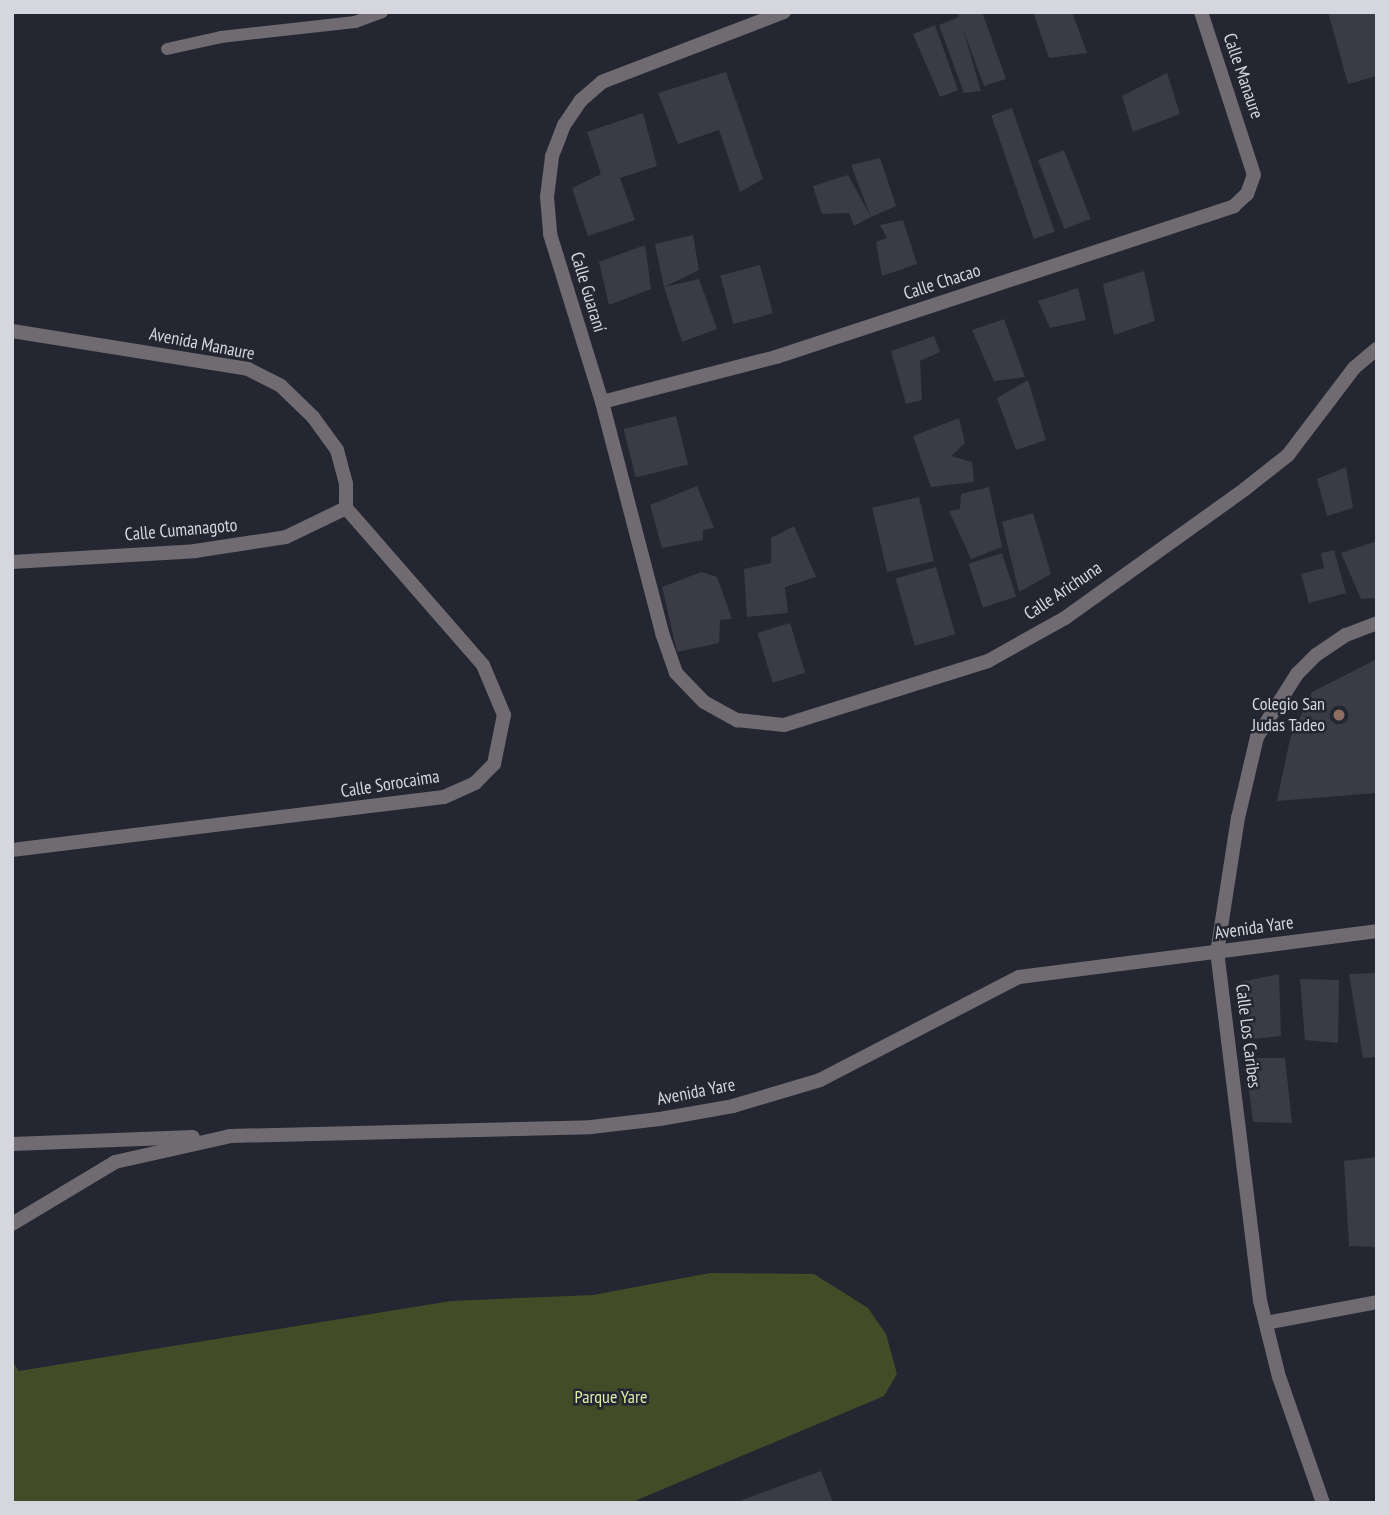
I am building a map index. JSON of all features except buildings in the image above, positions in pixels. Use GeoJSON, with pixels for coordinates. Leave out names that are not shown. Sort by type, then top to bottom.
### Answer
{"type":"FeatureCollection","features":[{"type":"Feature","properties":{"kind":"street","name":"Calle Guaraní"},"geometry":{"type":"LineString","coordinates":[[704,702],[676,673],[662,633],[601,402],[551,234],[547,197],[552,157],[564,125],[601,82],[784,12]]}},
{"type":"Feature","properties":{"kind":"street","name":"Calle Manaure"},"geometry":{"type":"LineString","coordinates":[[1201,12],[1248,152]]}},
{"type":"Feature","properties":{"kind":"street","name":"Calle Chacao"},"geometry":{"type":"LineString","coordinates":[[601,402],[776,357],[1234,206],[1247,194],[1254,175],[1248,152]]}},
{"type":"Feature","properties":{"kind":"street","name":"Avenida Manaure"},"geometry":{"type":"LineString","coordinates":[[12,331],[248,369],[281,386],[313,417],[337,450],[346,484],[346,508]]}},
{"type":"Feature","properties":{"kind":"street","name":"Calle Arichuna"},"geometry":{"type":"LineString","coordinates":[[704,702],[737,720],[784,725],[988,661],[1065,618],[1288,455],[1354,368],[1377,349]]}},
{"type":"Feature","properties":{"kind":"street","name":"Calle Cumanagoto"},"geometry":{"type":"LineString","coordinates":[[12,562],[195,551],[286,537],[346,508]]}},
{"type":"Feature","properties":{"kind":"street","name":"Calle Sorocaima"},"geometry":{"type":"LineString","coordinates":[[12,850],[444,797],[475,783],[494,764],[504,715],[484,665],[346,508]]}},
{"type":"Feature","properties":{"kind":"street","name":"Calle Los Caribes"},"geometry":{"type":"LineString","coordinates":[[1323,1503],[1279,1377],[1266,1323],[1217,953],[1238,818],[1257,737],[1297,674],[1316,655],[1346,635],[1377,623]]}},
{"type":"Feature","properties":{"kind":"street","name":"Avenida Yare"},"geometry":{"type":"LineString","coordinates":[[12,1224],[83,1177],[115,1162],[230,1136],[592,1126],[733,1106],[820,1080],[1019,977],[1377,931]]}},
{"type":"Feature","properties":{"kind":"street"},"geometry":{"type":"LineString","coordinates":[[12,1143],[230,1136]]}},
{"type":"Feature","properties":{"kind":"street"},"geometry":{"type":"LineString","coordinates":[[1266,1323],[1377,1302]]}},
{"type":"Feature","properties":{"kind":"lane"},"geometry":{"type":"LineString","coordinates":[[167,49],[221,37],[355,22],[382,12]]}},
{"type":"Feature","properties":{"kind":"green space","name":"Parque Yare"},"geometry":{"type":"Polygon","coordinates":[[[710,1273],[814,1274],[868,1308],[886,1334],[897,1374],[884,1396],[630,1503],[12,1503],[12,1361],[19,1371],[451,1301],[593,1295],[710,1273]]]}},
{"type":"Feature","properties":{"kind":"place","name":"Colegio San Judas Tadeo"},"geometry":{"type":"Point","coordinates":[1339,715]}}]}
